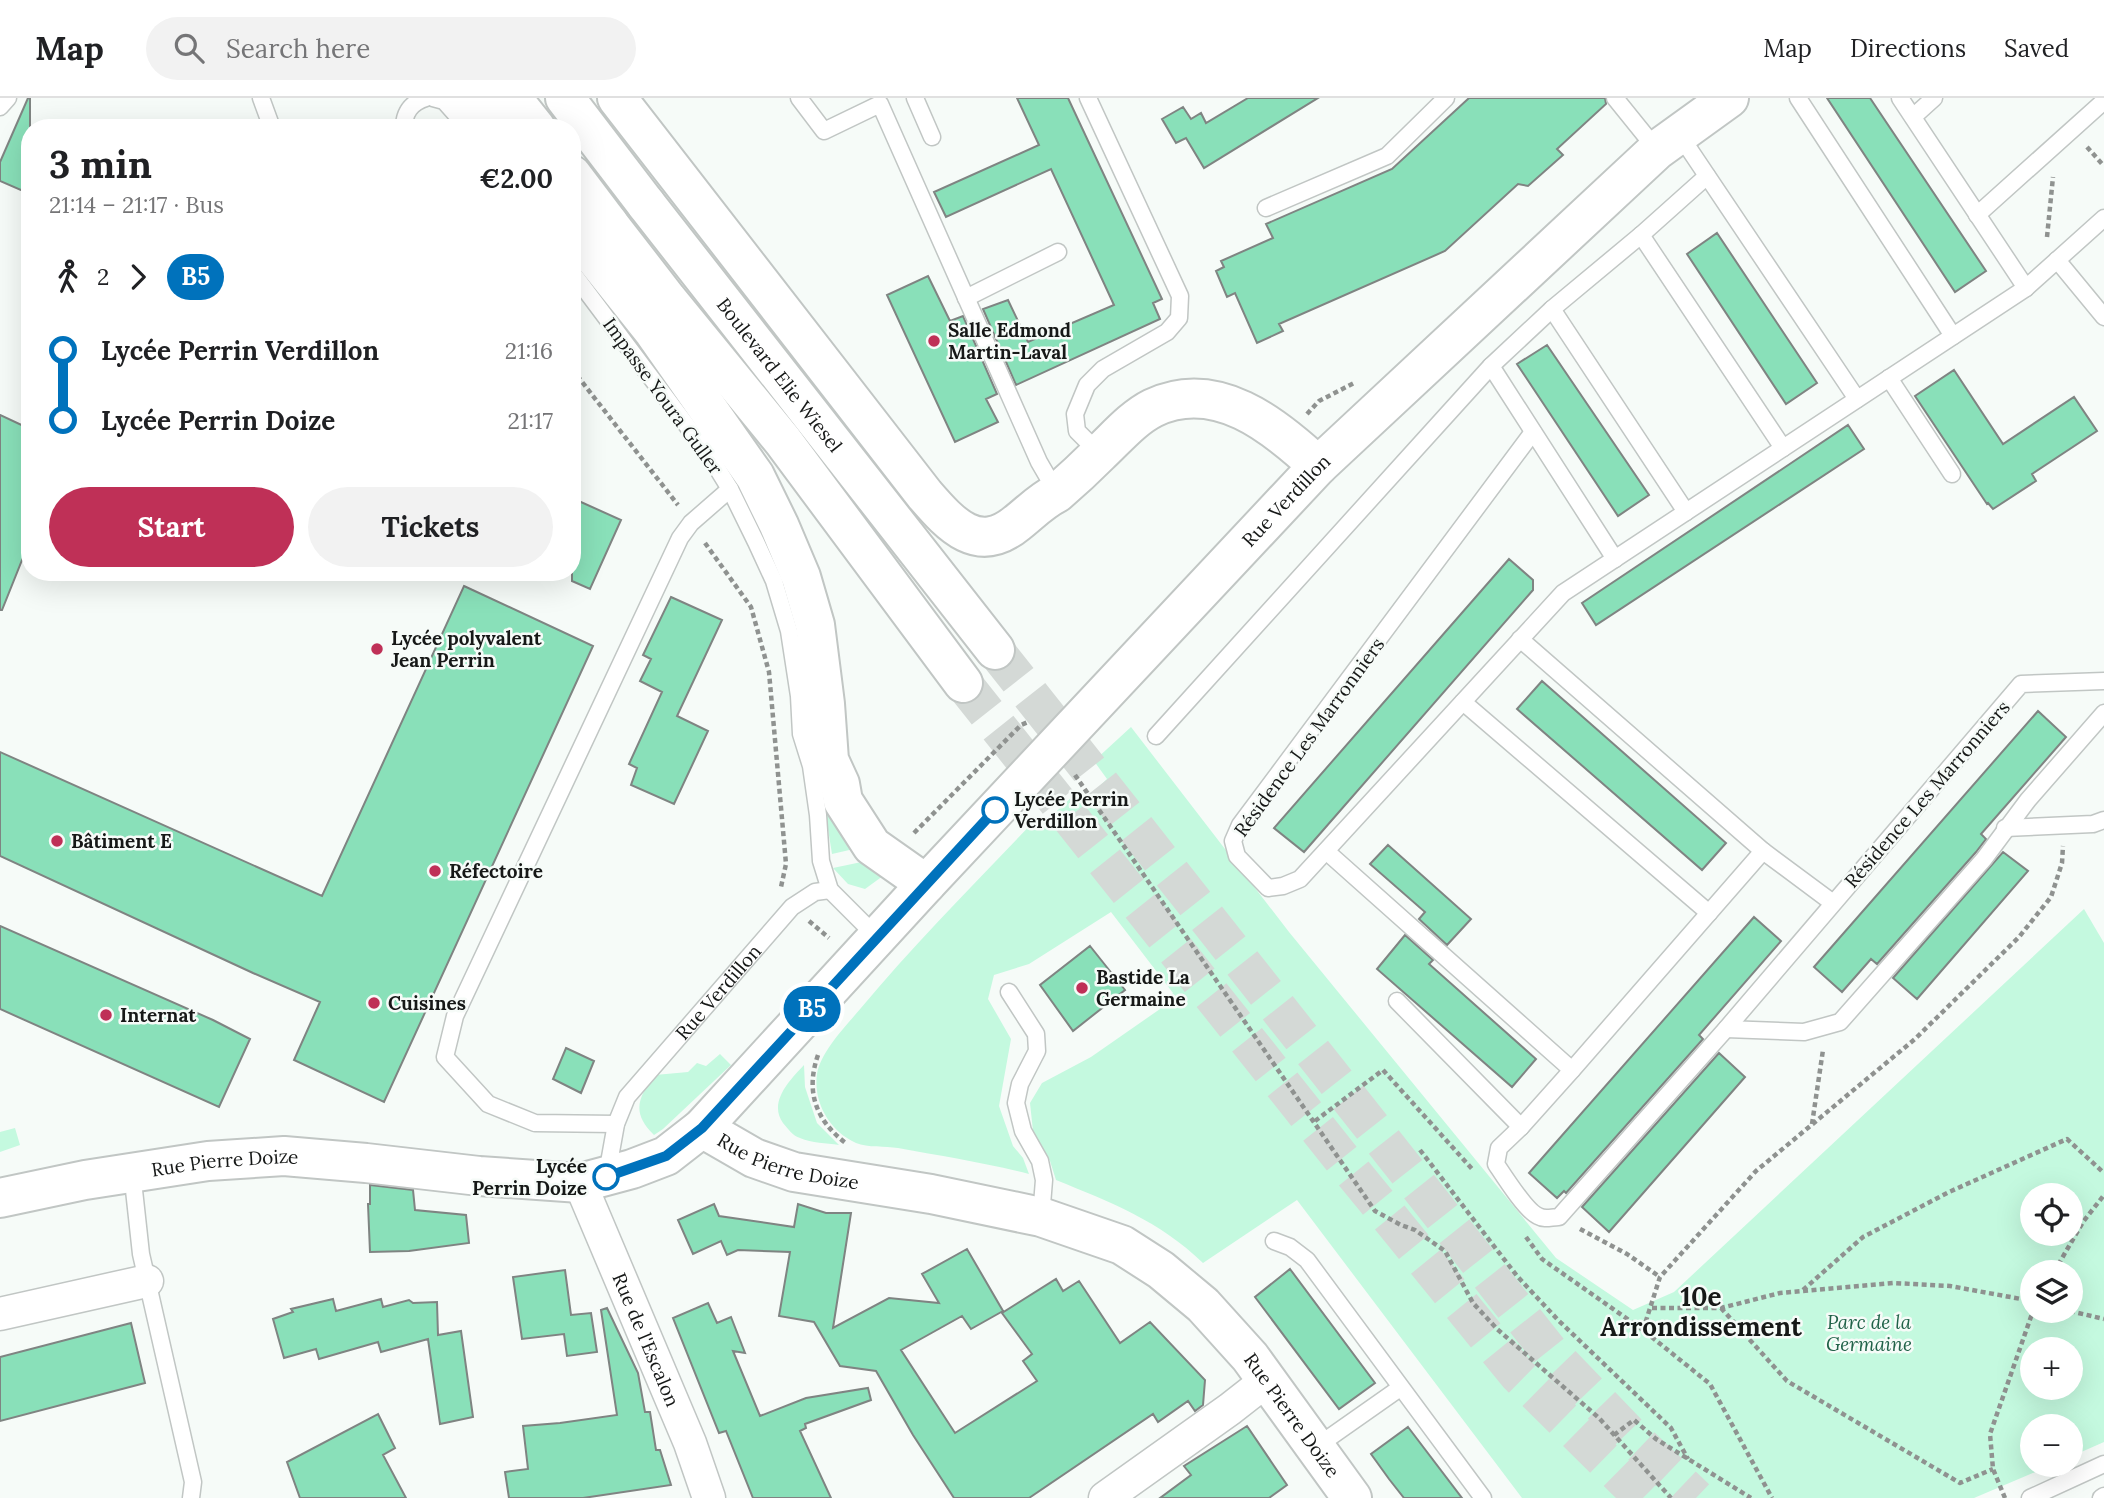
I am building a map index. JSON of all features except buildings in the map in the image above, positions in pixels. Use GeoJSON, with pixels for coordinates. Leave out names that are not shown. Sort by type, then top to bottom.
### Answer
{"type":"FeatureCollection","features":[{"type":"Feature","properties":{"kind":"main road"},"geometry":{"type":"LineString","coordinates":[[471,98],[487,119]]}},
{"type":"Feature","properties":{"kind":"main road"},"geometry":{"type":"LineString","coordinates":[[512,98],[529,119]]}},
{"type":"Feature","properties":{"kind":"main road","name":"Boulevard Elie Wiesel"},"geometry":{"type":"LineString","coordinates":[[565,98],[995,650]]}},
{"type":"Feature","properties":{"kind":"main road"},"geometry":{"type":"LineString","coordinates":[[617,98],[917,485],[948,522],[963,533],[978,537],[997,534],[1015,525],[1044,500],[1057,493],[1125,428],[1152,409],[1176,400],[1202,398],[1231,405],[1261,419],[1318,466]]}},
{"type":"Feature","properties":{"kind":"main road","name":"Rue Verdillon"},"geometry":{"type":"LineString","coordinates":[[702,1128],[926,884],[1318,466],[1668,142],[1730,98]]}},
{"type":"Feature","properties":{"kind":"main road","name":"Boulevard Elie Wiesel"},"geometry":{"type":"LineString","coordinates":[[581,187],[667,299],[783,441],[963,683]]}},
{"type":"Feature","properties":{"kind":"main road"},"geometry":{"type":"LineString","coordinates":[[581,240],[654,332],[744,458],[779,525],[802,577],[815,625],[825,704],[828,760],[840,784],[830,808],[872,846],[926,884]]}},
{"type":"Feature","properties":{"kind":"main road","name":"Rue Pierre Doize"},"geometry":{"type":"LineString","coordinates":[[0,1198],[132,1190],[208,1161],[284,1156],[479,1176],[593,1180],[666,1156],[702,1128],[754,1158],[794,1172],[930,1194],[1041,1217],[1122,1245],[1161,1270],[1203,1305],[1250,1357],[1353,1498]]}},
{"type":"Feature","properties":{"kind":"street","name":"Rue de l'Escalon"},"geometry":{"type":"LineString","coordinates":[[593,1180],[709,1498]]}},
{"type":"Feature","properties":{"kind":"street"},"geometry":{"type":"LineString","coordinates":[[0,1314],[147,1281]]}},
{"type":"Feature","properties":{"kind":"street"},"geometry":{"type":"LineString","coordinates":[[1105,1498],[1267,1380]]}},
{"type":"Feature","properties":{"kind":"lane"},"geometry":{"type":"LineString","coordinates":[[0,107],[9,98]]}},
{"type":"Feature","properties":{"kind":"lane"},"geometry":{"type":"LineString","coordinates":[[261,98],[269,119]]}},
{"type":"Feature","properties":{"kind":"lane"},"geometry":{"type":"LineString","coordinates":[[405,119],[406,113],[415,102],[426,98]]}},
{"type":"Feature","properties":{"kind":"lane"},"geometry":{"type":"LineString","coordinates":[[433,98],[444,101],[460,119]]}},
{"type":"Feature","properties":{"kind":"lane"},"geometry":{"type":"LineString","coordinates":[[799,98],[824,131],[886,101],[966,298],[1039,462],[1057,493]]}},
{"type":"Feature","properties":{"kind":"lane"},"geometry":{"type":"LineString","coordinates":[[915,98],[932,137]]}},
{"type":"Feature","properties":{"kind":"lane"},"geometry":{"type":"LineString","coordinates":[[1088,98],[1180,296],[1179,318],[1167,332],[1103,369],[1087,385],[1075,414],[1077,431],[1100,454]]}},
{"type":"Feature","properties":{"kind":"lane"},"geometry":{"type":"LineString","coordinates":[[1266,208],[1387,156],[1446,98]]}},
{"type":"Feature","properties":{"kind":"lane"},"geometry":{"type":"LineString","coordinates":[[1615,98],[1707,176],[1857,399]]}},
{"type":"Feature","properties":{"kind":"lane"},"geometry":{"type":"LineString","coordinates":[[1798,98],[1953,336]]}},
{"type":"Feature","properties":{"kind":"lane"},"geometry":{"type":"LineString","coordinates":[[1900,98],[2026,288]]}},
{"type":"Feature","properties":{"kind":"lane"},"geometry":{"type":"LineString","coordinates":[[1913,117],[1934,98]]}},
{"type":"Feature","properties":{"kind":"lane"},"geometry":{"type":"LineString","coordinates":[[1977,215],[2104,101]]}},
{"type":"Feature","properties":{"kind":"lane"},"geometry":{"type":"LineString","coordinates":[[1156,736],[1491,366],[1552,309],[1641,236],[1707,176]]}},
{"type":"Feature","properties":{"kind":"lane","name":"Résidence Les Marronniers"},"geometry":{"type":"LineString","coordinates":[[1533,432],[1240,825],[1233,841],[1237,856],[1268,888],[1283,886],[1300,879],[1563,593],[2026,288],[2104,218]]}},
{"type":"Feature","properties":{"kind":"lane"},"geometry":{"type":"LineString","coordinates":[[1641,236],[1783,448]]}},
{"type":"Feature","properties":{"kind":"lane"},"geometry":{"type":"LineString","coordinates":[[966,298],[1058,252]]}},
{"type":"Feature","properties":{"kind":"lane"},"geometry":{"type":"LineString","coordinates":[[2057,260],[2104,317]]}},
{"type":"Feature","properties":{"kind":"lane","name":"Impasse Youra Guller"},"geometry":{"type":"LineString","coordinates":[[581,284],[709,454],[730,489],[774,581],[789,631],[802,734],[811,766],[830,808]]}},
{"type":"Feature","properties":{"kind":"lane"},"geometry":{"type":"LineString","coordinates":[[1552,309],[1686,512]]}},
{"type":"Feature","properties":{"kind":"lane"},"geometry":{"type":"LineString","coordinates":[[1491,366],[1615,559]]}},
{"type":"Feature","properties":{"kind":"lane"},"geometry":{"type":"LineString","coordinates":[[1889,378],[1952,474]]}},
{"type":"Feature","properties":{"kind":"lane"},"geometry":{"type":"LineString","coordinates":[[616,1124],[535,1123],[488,1104],[445,1056],[455,1016],[680,538],[691,523],[730,489]]}},
{"type":"Feature","properties":{"kind":"lane","name":"Résidence Les Marronniers"},"geometry":{"type":"LineString","coordinates":[[1520,639],[1763,851],[1833,903]]}},
{"type":"Feature","properties":{"kind":"lane","name":"Résidence Les Marronniers"},"geometry":{"type":"LineString","coordinates":[[1559,1217],[1726,1029],[2021,684],[2104,681]]}},
{"type":"Feature","properties":{"kind":"lane"},"geometry":{"type":"LineString","coordinates":[[1463,702],[1709,913]]}},
{"type":"Feature","properties":{"kind":"lane"},"geometry":{"type":"LineString","coordinates":[[1726,1029],[1804,1032],[1840,1022],[1984,859],[2005,828],[2104,713]]}},
{"type":"Feature","properties":{"kind":"lane","name":"Impasse Youra Guller"},"geometry":{"type":"LineString","coordinates":[[811,766],[828,792],[830,808],[821,860],[830,890]]}},
{"type":"Feature","properties":{"kind":"lane"},"geometry":{"type":"LineString","coordinates":[[2005,828],[2093,824],[2104,820]]}},
{"type":"Feature","properties":{"kind":"lane"},"geometry":{"type":"LineString","coordinates":[[1326,851],[1572,1070]]}},
{"type":"Feature","properties":{"kind":"lane"},"geometry":{"type":"LineString","coordinates":[[1559,1217],[1547,1219],[1535,1216],[1496,1164],[1499,1148],[1572,1070],[1763,851]]}},
{"type":"Feature","properties":{"kind":"lane"},"geometry":{"type":"LineString","coordinates":[[830,890],[877,937]]}},
{"type":"Feature","properties":{"kind":"lane","name":"Rue Verdillon"},"geometry":{"type":"LineString","coordinates":[[593,1180],[627,1097],[792,907],[815,892],[830,890]]}},
{"type":"Feature","properties":{"kind":"lane"},"geometry":{"type":"LineString","coordinates":[[1009,992],[1036,1034],[1037,1051],[1020,1084],[1016,1103],[1023,1130],[1040,1161],[1044,1180],[1041,1217]]}},
{"type":"Feature","properties":{"kind":"lane"},"geometry":{"type":"LineString","coordinates":[[1397,1001],[1521,1126]]}},
{"type":"Feature","properties":{"kind":"lane"},"geometry":{"type":"LineString","coordinates":[[132,1190],[141,1254],[193,1482],[191,1498]]}},
{"type":"Feature","properties":{"kind":"lane"},"geometry":{"type":"LineString","coordinates":[[1274,1241],[1290,1247],[1307,1260],[1483,1498]]}},
{"type":"Feature","properties":{"kind":"lane"},"geometry":{"type":"LineString","coordinates":[[1316,1447],[1400,1388]]}},
{"type":"Feature","properties":{"kind":"lane"},"geometry":{"type":"LineString","coordinates":[[2030,1498],[2104,1464]]}},
{"type":"Feature","properties":{"kind":"path"},"geometry":{"type":"LineString","coordinates":[[2039,276],[2049,225],[2053,183],[2052,148]]}},
{"type":"Feature","properties":{"kind":"path"},"geometry":{"type":"LineString","coordinates":[[581,381],[680,508]]}},
{"type":"Feature","properties":{"kind":"path"},"geometry":{"type":"LineString","coordinates":[[1318,401],[1323,410]]}},
{"type":"Feature","properties":{"kind":"path"},"geometry":{"type":"LineString","coordinates":[[704,541],[751,607],[769,672],[786,864]]}},
{"type":"Feature","properties":{"kind":"path"},"geometry":{"type":"LineString","coordinates":[[905,840],[1021,725],[1028,722],[1033,727]]}},
{"type":"Feature","properties":{"kind":"path"},"geometry":{"type":"LineString","coordinates":[[1070,768],[1375,1210],[1415,1230],[1445,1251],[1473,1303],[1497,1328],[1599,1418],[1671,1498]]}},
{"type":"Feature","properties":{"kind":"path"},"geometry":{"type":"LineString","coordinates":[[1643,1330],[1660,1277],[1756,1171],[1915,1039],[2019,937],[2051,897],[2062,863],[2066,824]]}},
{"type":"Feature","properties":{"kind":"path"},"geometry":{"type":"LineString","coordinates":[[1812,1125],[1827,1026]]}},
{"type":"Feature","properties":{"kind":"path"},"geometry":{"type":"LineString","coordinates":[[821,1045],[812,1072],[811,1090],[826,1126],[855,1151]]}},
{"type":"Feature","properties":{"kind":"path"},"geometry":{"type":"LineString","coordinates":[[1315,1121],[1383,1070],[1464,1159]]}},
{"type":"Feature","properties":{"kind":"path"},"geometry":{"type":"LineString","coordinates":[[1802,1291],[1863,1237],[1949,1192],[2067,1139],[2104,1173]]}},
{"type":"Feature","properties":{"kind":"path"},"geometry":{"type":"LineString","coordinates":[[1420,1150],[1517,1276],[1558,1320],[1616,1373],[1671,1429],[1688,1459]]}},
{"type":"Feature","properties":{"kind":"path"},"geometry":{"type":"LineString","coordinates":[[2061,1260],[2083,1222],[2104,1195]]}},
{"type":"Feature","properties":{"kind":"path"},"geometry":{"type":"LineString","coordinates":[[1559,1217],[1627,1254],[1660,1277]]}},
{"type":"Feature","properties":{"kind":"path"},"geometry":{"type":"LineString","coordinates":[[1520,1229],[1542,1259],[1643,1330],[1710,1384],[1772,1498]]}},
{"type":"Feature","properties":{"kind":"path"},"geometry":{"type":"LineString","coordinates":[[1651,1308],[1721,1308],[1780,1293],[1893,1283],[1950,1286],[2020,1299]]}},
{"type":"Feature","properties":{"kind":"path"},"geometry":{"type":"LineString","coordinates":[[1721,1308],[1787,1381],[1908,1453],[1960,1483],[1993,1469]]}},
{"type":"Feature","properties":{"kind":"path"},"geometry":{"type":"LineString","coordinates":[[2083,1314],[2104,1320]]}},
{"type":"Feature","properties":{"kind":"path"},"geometry":{"type":"LineString","coordinates":[[2005,1498],[1993,1469],[1990,1434],[2029,1323]]}},
{"type":"Feature","properties":{"kind":"path"},"geometry":{"type":"LineString","coordinates":[[1614,1435],[1634,1420],[1656,1439],[1751,1498]]}},
{"type":"Feature","properties":{"kind":"green space","name":"Parc de la Germaine"},"geometry":{"type":"Polygon","coordinates":[[[1131,727],[1289,932],[1556,1258],[1633,1310],[1674,1292],[2084,909],[2104,943],[2104,1442],[2083,1451],[2083,1414],[2020,1414],[2020,1477],[2024,1477],[1974,1498],[1522,1498],[1297,1200],[1203,1263],[1187,1248],[1152,1224],[1056,1180],[1050,1161],[1033,1131],[1030,1103],[1042,1083],[1091,1057],[1160,1009],[1173,993],[1111,912],[1029,964],[994,975],[988,999],[1011,1039],[999,1106],[1013,1146],[1023,1158],[1029,1174],[898,1148],[866,1146],[847,1138],[825,1115],[816,1085],[819,1065],[829,1048],[903,959],[1038,817],[1044,823],[1074,795],[1082,803],[1107,779],[1094,761],[1131,727]]]}},
{"type":"Feature","properties":{"kind":"green space"},"geometry":{"type":"Polygon","coordinates":[[[823,798],[858,848],[832,854],[823,798]]]}},
{"type":"Feature","properties":{"kind":"green space"},"geometry":{"type":"Polygon","coordinates":[[[871,860],[887,873],[865,889],[848,884],[833,868],[871,860]]]}},
{"type":"Feature","properties":{"kind":"green space"},"geometry":{"type":"Polygon","coordinates":[[[720,1054],[731,1065],[654,1135],[642,1119],[640,1105],[644,1091],[655,1075],[688,1072],[697,1063],[706,1066],[720,1054]]]}},
{"type":"Feature","properties":{"kind":"green space"},"geometry":{"type":"Polygon","coordinates":[[[804,1065],[805,1087],[817,1123],[839,1145],[797,1137],[779,1115],[779,1099],[804,1065]]]}},
{"type":"Feature","properties":{"kind":"green space"},"geometry":{"type":"Polygon","coordinates":[[[15,1128],[20,1145],[0,1152],[0,1132],[15,1128]]]}},
{"type":"Feature","properties":{"kind":"tunnel"},"geometry":{"type":"LineString","coordinates":[[995,650],[1549,1351],[1634,1439],[1696,1498]]}},
{"type":"Feature","properties":{"kind":"tunnel"},"geometry":{"type":"LineString","coordinates":[[963,683],[1342,1159],[1518,1375],[1643,1498]]}},
{"type":"Feature","properties":{"kind":"bus line","name":"B5"},"geometry":{"type":"LineString","coordinates":[[606,1177],[666,1156],[702,1128],[995,810]]}},
{"type":"Feature","properties":{"kind":"place","name":"Salle Edmond Martin-Laval"},"geometry":{"type":"Point","coordinates":[934,341]}},
{"type":"Feature","properties":{"kind":"place","name":"Lycée polyvalent Jean Perrin"},"geometry":{"type":"Point","coordinates":[377,649]}},
{"type":"Feature","properties":{"kind":"place","name":"Lycée Perrin Verdillon"},"geometry":{"type":"Point","coordinates":[995,810]}},
{"type":"Feature","properties":{"kind":"place","name":"Bâtiment E"},"geometry":{"type":"Point","coordinates":[57,841]}},
{"type":"Feature","properties":{"kind":"place","name":"Réfectoire"},"geometry":{"type":"Point","coordinates":[435,871]}},
{"type":"Feature","properties":{"kind":"place","name":"Bastide La Germaine"},"geometry":{"type":"Point","coordinates":[1082,988]}},
{"type":"Feature","properties":{"kind":"place","name":"Cuisines"},"geometry":{"type":"Point","coordinates":[374,1003]}},
{"type":"Feature","properties":{"kind":"place","name":"Internat"},"geometry":{"type":"Point","coordinates":[106,1015]}},
{"type":"Feature","properties":{"kind":"place","name":"Lycée Perrin Doize"},"geometry":{"type":"Point","coordinates":[606,1177]}},
{"type":"Feature","properties":{"kind":"district","name":"10e Arrondissement"},"geometry":{"type":"Point","coordinates":[1701,1312]}}]}
